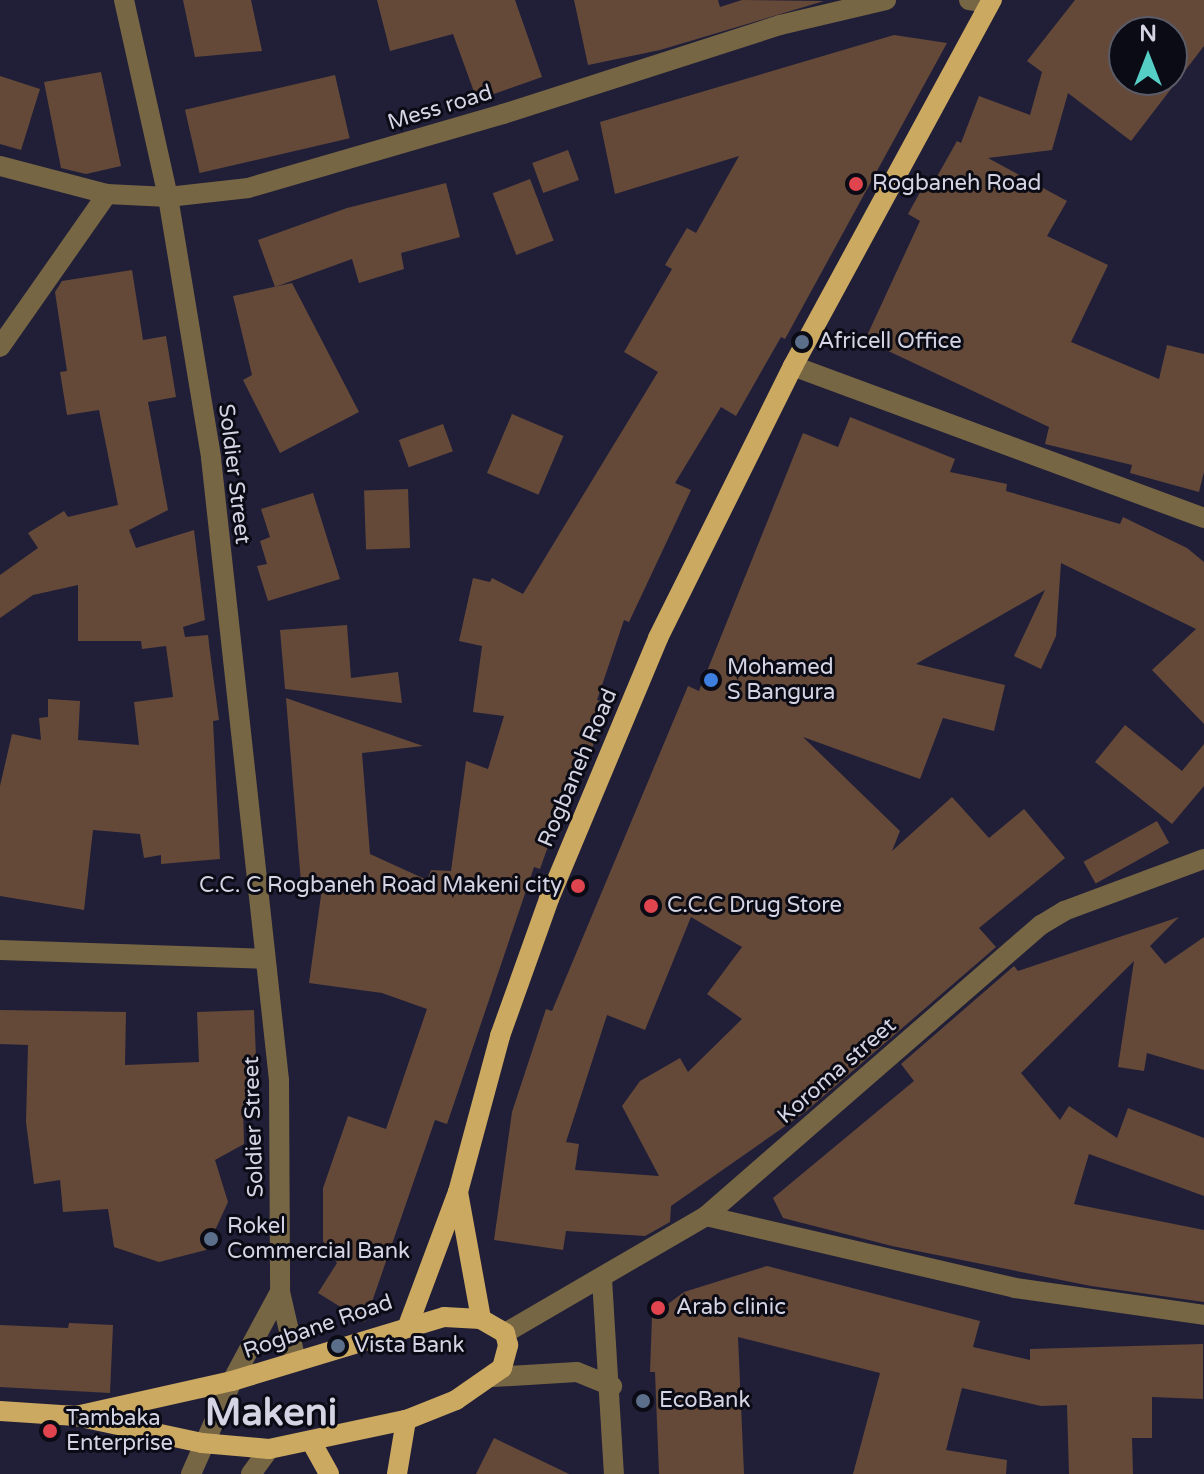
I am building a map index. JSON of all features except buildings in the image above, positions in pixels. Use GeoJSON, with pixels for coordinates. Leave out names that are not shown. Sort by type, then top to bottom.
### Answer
{"type":"FeatureCollection","features":[{"type":"Feature","properties":{"kind":"main road","name":"Rogbaneh Road"},"geometry":{"type":"LineString","coordinates":[[458,1192],[500,1036],[549,899],[658,638],[793,366],[983,1]]}},
{"type":"Feature","properties":{"kind":"main road"},"geometry":{"type":"LineString","coordinates":[[458,1192],[481,1319]]}},
{"type":"Feature","properties":{"kind":"main road","name":"Rogbane Road"},"geometry":{"type":"LineString","coordinates":[[76,1416],[232,1381],[409,1323],[458,1192]]}},
{"type":"Feature","properties":{"kind":"main road"},"geometry":{"type":"LineString","coordinates":[[0,1411],[76,1416],[202,1443],[269,1449],[312,1443],[406,1420],[456,1400],[493,1377],[507,1357],[505,1333],[481,1319],[458,1315],[409,1323]]}},
{"type":"Feature","properties":{"kind":"main road"},"geometry":{"type":"LineString","coordinates":[[397,1474],[406,1420]]}},
{"type":"Feature","properties":{"kind":"main road"},"geometry":{"type":"LineString","coordinates":[[312,1443],[329,1474]]}},
{"type":"Feature","properties":{"kind":"street","name":"Soldier Street"},"geometry":{"type":"LineString","coordinates":[[124,0],[168,197],[211,458],[279,1080],[280,1292],[296,1361]]}},
{"type":"Feature","properties":{"kind":"street","name":"Mess road"},"geometry":{"type":"LineString","coordinates":[[0,166],[107,194],[168,197],[248,188],[503,114],[780,25],[886,0]]}},
{"type":"Feature","properties":{"kind":"street"},"geometry":{"type":"LineString","coordinates":[[0,347],[107,194]]}},
{"type":"Feature","properties":{"kind":"street"},"geometry":{"type":"LineString","coordinates":[[793,366],[1204,518]]}},
{"type":"Feature","properties":{"kind":"street","name":"Koroma street"},"geometry":{"type":"LineString","coordinates":[[505,1333],[706,1216],[1041,925],[1064,911],[1204,859]]}},
{"type":"Feature","properties":{"kind":"street"},"geometry":{"type":"LineString","coordinates":[[0,950],[265,959]]}},
{"type":"Feature","properties":{"kind":"street"},"geometry":{"type":"LineString","coordinates":[[706,1216],[1015,1288],[1204,1315]]}},
{"type":"Feature","properties":{"kind":"street"},"geometry":{"type":"LineString","coordinates":[[602,1279],[612,1386],[614,1474]]}},
{"type":"Feature","properties":{"kind":"street","name":"Soldier Street"},"geometry":{"type":"LineString","coordinates":[[191,1474],[202,1443],[232,1381],[280,1292]]}},
{"type":"Feature","properties":{"kind":"street"},"geometry":{"type":"LineString","coordinates":[[493,1377],[577,1372],[612,1386]]}},
{"type":"Feature","properties":{"kind":"street"},"geometry":{"type":"LineString","coordinates":[[251,1474],[269,1449]]}},
{"type":"Feature","properties":{"kind":"place","name":"Rogbaneh Road"},"geometry":{"type":"Point","coordinates":[856,184]}},
{"type":"Feature","properties":{"kind":"place","name":"Africell Office"},"geometry":{"type":"Point","coordinates":[802,342]}},
{"type":"Feature","properties":{"kind":"place","name":"Mohamed S Bangura"},"geometry":{"type":"Point","coordinates":[711,680]}},
{"type":"Feature","properties":{"kind":"place","name":"C.C. C Rogbaneh Road Makeni city"},"geometry":{"type":"Point","coordinates":[578,886]}},
{"type":"Feature","properties":{"kind":"place","name":"C.C.C Drug Store"},"geometry":{"type":"Point","coordinates":[651,906]}},
{"type":"Feature","properties":{"kind":"place","name":"Rokel Commercial Bank"},"geometry":{"type":"Point","coordinates":[211,1239]}},
{"type":"Feature","properties":{"kind":"place","name":"Arab clinic"},"geometry":{"type":"Point","coordinates":[658,1308]}},
{"type":"Feature","properties":{"kind":"place","name":"Vista Bank"},"geometry":{"type":"Point","coordinates":[338,1346]}},
{"type":"Feature","properties":{"kind":"place","name":"EcoBank"},"geometry":{"type":"Point","coordinates":[643,1401]}},
{"type":"Feature","properties":{"kind":"place","name":"Tambaka Enterprise"},"geometry":{"type":"Point","coordinates":[50,1431]}},
{"type":"Feature","properties":{"kind":"district","name":"Makeni"},"geometry":{"type":"Point","coordinates":[271,1414]}}]}
